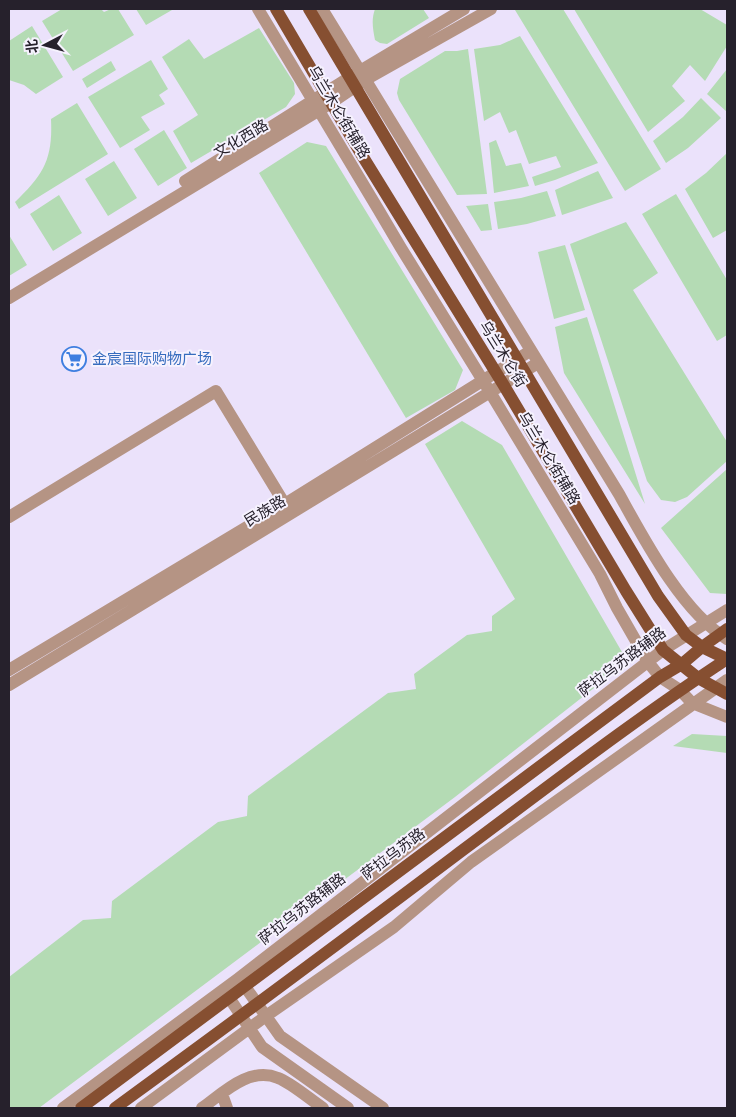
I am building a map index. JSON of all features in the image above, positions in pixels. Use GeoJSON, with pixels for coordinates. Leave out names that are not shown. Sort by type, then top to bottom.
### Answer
{"type":"FeatureCollection","features":[{"type":"Feature","properties":{"kind":"main road","name":"乌兰木仑街"},"geometry":{"type":"LineString","coordinates":[[276,9],[663,650],[698,678],[727,694]]}},
{"type":"Feature","properties":{"kind":"main road","name":"乌兰木仑街"},"geometry":{"type":"LineString","coordinates":[[309,9],[358,79],[525,371],[658,596],[686,635],[702,647],[727,659]]}},
{"type":"Feature","properties":{"kind":"main road","name":"萨拉乌苏路"},"geometry":{"type":"LineString","coordinates":[[81,1108],[242,982],[660,677],[682,664],[702,647],[725,634]]}},
{"type":"Feature","properties":{"kind":"main road"},"geometry":{"type":"LineString","coordinates":[[115,1108],[258,1004],[578,764],[680,690],[727,659]]}},
{"type":"Feature","properties":{"kind":"street","name":"乌兰木仑街辅路"},"geometry":{"type":"LineString","coordinates":[[258,9],[600,574],[648,662],[660,677],[680,690],[692,703],[727,718]]}},
{"type":"Feature","properties":{"kind":"street"},"geometry":{"type":"LineString","coordinates":[[322,9],[358,79],[530,350],[650,548],[674,585],[706,623],[725,634]]}},
{"type":"Feature","properties":{"kind":"street","name":"文化西路"},"geometry":{"type":"LineString","coordinates":[[9,289],[328,98],[464,9]]}},
{"type":"Feature","properties":{"kind":"street","name":"文化西路"},"geometry":{"type":"LineString","coordinates":[[358,79],[491,9]]}},
{"type":"Feature","properties":{"kind":"street","name":"文化西路"},"geometry":{"type":"LineString","coordinates":[[9,298],[316,105]]}},
{"type":"Feature","properties":{"kind":"street","name":"民族路"},"geometry":{"type":"LineString","coordinates":[[9,670],[490,392],[499,378],[530,350]]}},
{"type":"Feature","properties":{"kind":"street","name":"民族路"},"geometry":{"type":"LineString","coordinates":[[9,685],[288,509],[483,380],[525,371],[538,363]]}},
{"type":"Feature","properties":{"kind":"street"},"geometry":{"type":"LineString","coordinates":[[9,517],[216,391],[288,509]]}},
{"type":"Feature","properties":{"kind":"street","name":"萨拉乌苏路辅路"},"geometry":{"type":"LineString","coordinates":[[242,982],[663,650],[727,610]]}},
{"type":"Feature","properties":{"kind":"street"},"geometry":{"type":"LineString","coordinates":[[141,1108],[266,1016],[394,927],[471,862],[692,703],[727,680]]}},
{"type":"Feature","properties":{"kind":"street"},"geometry":{"type":"LineString","coordinates":[[242,982],[280,1036],[382,1108]]}},
{"type":"Feature","properties":{"kind":"street"},"geometry":{"type":"LineString","coordinates":[[63,1108],[227,994],[262,1047],[348,1108]]}},
{"type":"Feature","properties":{"kind":"street"},"geometry":{"type":"LineString","coordinates":[[202,1108],[246,1078],[262,1074],[278,1078],[306,1103],[322,1108]]}},
{"type":"Feature","properties":{"kind":"street"},"geometry":{"type":"LineString","coordinates":[[222,1094],[227,1108]]}},
{"type":"Feature","properties":{"kind":"green space"},"geometry":{"type":"Polygon","coordinates":[[[62,9],[101,9],[104,12],[118,9],[134,35],[73,71],[42,21],[62,9]]]}},
{"type":"Feature","properties":{"kind":"green space"},"geometry":{"type":"Polygon","coordinates":[[[136,9],[171,9],[172,10],[146,25],[136,9]]]}},
{"type":"Feature","properties":{"kind":"green space"},"geometry":{"type":"Polygon","coordinates":[[[375,9],[423,9],[429,18],[387,44],[380,43],[375,40],[373,21],[375,9]]]}},
{"type":"Feature","properties":{"kind":"green space"},"geometry":{"type":"Polygon","coordinates":[[[563,9],[661,169],[625,191],[515,10],[563,9]]]}},
{"type":"Feature","properties":{"kind":"green space"},"geometry":{"type":"Polygon","coordinates":[[[574,9],[700,9],[727,25],[727,46],[705,81],[690,65],[672,86],[685,101],[648,132],[574,9]]]}},
{"type":"Feature","properties":{"kind":"green space"},"geometry":{"type":"Polygon","coordinates":[[[32,26],[63,77],[36,94],[24,85],[9,80],[9,41],[32,26]]]}},
{"type":"Feature","properties":{"kind":"green space"},"geometry":{"type":"Polygon","coordinates":[[[259,28],[294,83],[295,94],[286,107],[191,163],[173,131],[198,115],[162,57],[189,39],[204,59],[259,28]]]}},
{"type":"Feature","properties":{"kind":"green space"},"geometry":{"type":"Polygon","coordinates":[[[520,36],[598,163],[535,186],[532,177],[561,167],[556,156],[529,164],[516,130],[509,133],[500,112],[484,121],[474,49],[500,45],[520,36]]]}},
{"type":"Feature","properties":{"kind":"green space"},"geometry":{"type":"Polygon","coordinates":[[[468,49],[487,194],[457,195],[399,100],[397,93],[400,79],[445,51],[468,49]]]}},
{"type":"Feature","properties":{"kind":"green space"},"geometry":{"type":"Polygon","coordinates":[[[151,60],[168,89],[159,95],[165,104],[141,117],[150,130],[120,148],[88,97],[151,60]]]}},
{"type":"Feature","properties":{"kind":"green space"},"geometry":{"type":"Polygon","coordinates":[[[111,61],[116,70],[87,88],[82,79],[111,61]]]}},
{"type":"Feature","properties":{"kind":"green space"},"geometry":{"type":"Polygon","coordinates":[[[727,69],[727,112],[707,94],[727,69]]]}},
{"type":"Feature","properties":{"kind":"green space"},"geometry":{"type":"Polygon","coordinates":[[[701,98],[721,118],[688,148],[666,163],[653,141],[683,117],[701,98]]]}},
{"type":"Feature","properties":{"kind":"green space"},"geometry":{"type":"Polygon","coordinates":[[[77,103],[108,154],[19,209],[15,202],[39,175],[48,156],[51,119],[77,103]]]}},
{"type":"Feature","properties":{"kind":"green space"},"geometry":{"type":"Polygon","coordinates":[[[164,130],[187,168],[158,186],[134,149],[164,130]]]}},
{"type":"Feature","properties":{"kind":"green space"},"geometry":{"type":"Polygon","coordinates":[[[496,140],[506,166],[521,163],[529,186],[494,193],[489,143],[496,140]]]}},
{"type":"Feature","properties":{"kind":"green space"},"geometry":{"type":"Polygon","coordinates":[[[307,142],[326,146],[463,370],[455,390],[406,418],[259,173],[307,142]]]}},
{"type":"Feature","properties":{"kind":"green space"},"geometry":{"type":"Polygon","coordinates":[[[727,153],[727,230],[713,238],[685,189],[706,173],[727,153]]]}},
{"type":"Feature","properties":{"kind":"green space"},"geometry":{"type":"Polygon","coordinates":[[[114,161],[137,198],[108,216],[85,179],[114,161]]]}},
{"type":"Feature","properties":{"kind":"green space"},"geometry":{"type":"Polygon","coordinates":[[[598,171],[613,198],[562,215],[555,190],[598,171]]]}},
{"type":"Feature","properties":{"kind":"green space"},"geometry":{"type":"Polygon","coordinates":[[[547,191],[556,216],[498,229],[494,202],[521,198],[547,191]]]}},
{"type":"Feature","properties":{"kind":"green space"},"geometry":{"type":"Polygon","coordinates":[[[676,194],[727,280],[727,335],[717,341],[642,214],[676,194]]]}},
{"type":"Feature","properties":{"kind":"green space"},"geometry":{"type":"Polygon","coordinates":[[[59,195],[82,233],[53,251],[30,214],[59,195]]]}},
{"type":"Feature","properties":{"kind":"green space"},"geometry":{"type":"Polygon","coordinates":[[[488,204],[492,230],[481,231],[466,206],[488,204]]]}},
{"type":"Feature","properties":{"kind":"green space"},"geometry":{"type":"Polygon","coordinates":[[[626,222],[658,273],[633,290],[727,442],[727,461],[687,497],[675,502],[661,500],[647,481],[570,244],[626,222]]]}},
{"type":"Feature","properties":{"kind":"green space"},"geometry":{"type":"Polygon","coordinates":[[[9,235],[27,265],[9,276],[9,235]]]}},
{"type":"Feature","properties":{"kind":"green space"},"geometry":{"type":"Polygon","coordinates":[[[565,245],[585,310],[554,319],[538,252],[565,245]]]}},
{"type":"Feature","properties":{"kind":"green space"},"geometry":{"type":"Polygon","coordinates":[[[587,317],[645,504],[564,373],[555,327],[587,317]]]}},
{"type":"Feature","properties":{"kind":"green space"},"geometry":{"type":"Polygon","coordinates":[[[462,421],[502,445],[622,652],[603,681],[455,797],[39,1108],[9,1108],[9,977],[83,920],[111,918],[112,901],[218,822],[247,816],[248,796],[388,693],[416,689],[414,674],[467,635],[492,631],[492,616],[515,599],[425,444],[462,421]]]}},
{"type":"Feature","properties":{"kind":"green space"},"geometry":{"type":"Polygon","coordinates":[[[727,469],[727,594],[710,593],[661,528],[727,469]]]}},
{"type":"Feature","properties":{"kind":"green space"},"geometry":{"type":"Polygon","coordinates":[[[692,734],[727,736],[727,753],[673,746],[692,734]]]}},
{"type":"Feature","properties":{"kind":"place","name":"金宸国际购物广场"},"geometry":{"type":"Point","coordinates":[74,359]}}]}
